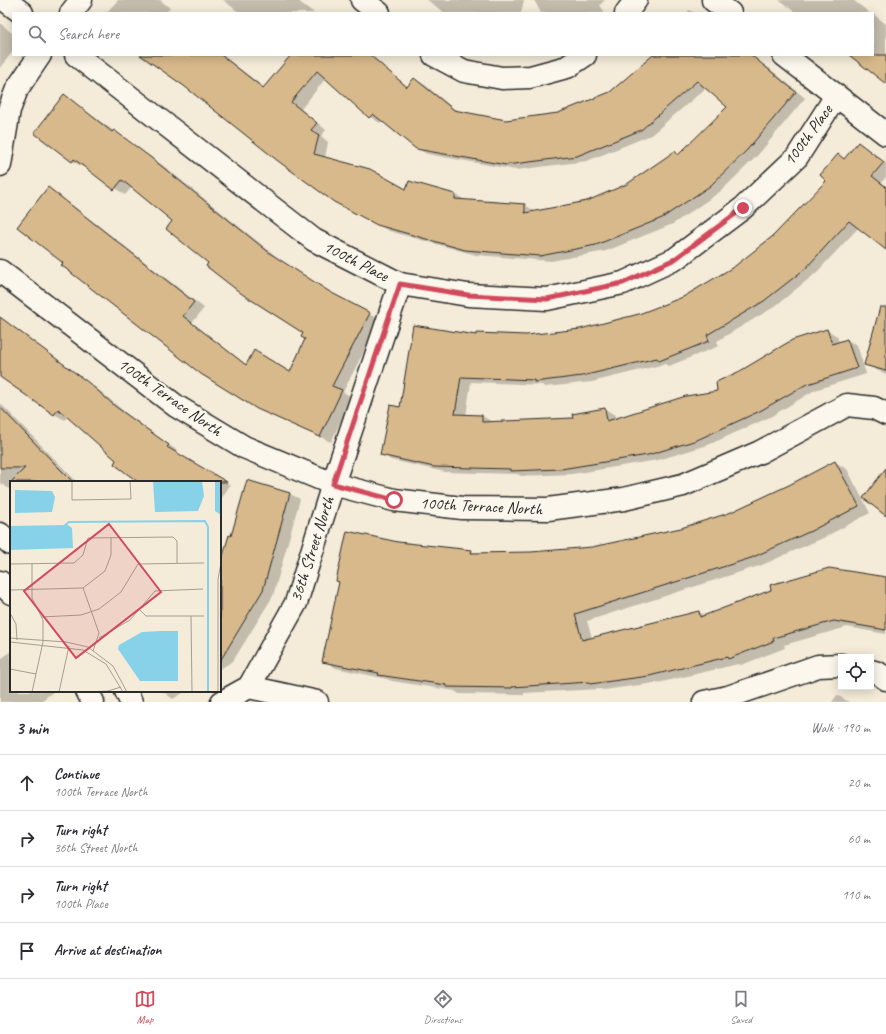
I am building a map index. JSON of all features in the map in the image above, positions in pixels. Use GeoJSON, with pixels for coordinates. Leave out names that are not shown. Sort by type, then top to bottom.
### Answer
{"type":"FeatureCollection","features":[{"type":"Feature","properties":{"kind":"street"},"geometry":{"type":"LineString","coordinates":[[5,0],[21,12]]}},
{"type":"Feature","properties":{"kind":"street"},"geometry":{"type":"LineString","coordinates":[[72,12],[81,0]]}},
{"type":"Feature","properties":{"kind":"street"},"geometry":{"type":"LineString","coordinates":[[362,0],[378,12]]}},
{"type":"Feature","properties":{"kind":"street"},"geometry":{"type":"LineString","coordinates":[[627,12],[636,0]]}},
{"type":"Feature","properties":{"kind":"street"},"geometry":{"type":"LineString","coordinates":[[713,0],[729,12]]}},
{"type":"Feature","properties":{"kind":"street"},"geometry":{"type":"LineString","coordinates":[[0,165],[9,110],[17,89],[39,56]]}},
{"type":"Feature","properties":{"kind":"street","name":"100th Place"},"geometry":{"type":"LineString","coordinates":[[77,56],[314,240],[400,284],[468,295],[547,299],[623,283],[675,259],[743,208],[797,157],[836,96]]}},
{"type":"Feature","properties":{"kind":"street"},"geometry":{"type":"LineString","coordinates":[[436,56],[464,71],[502,78],[530,77],[566,67],[583,56]]}},
{"type":"Feature","properties":{"kind":"street"},"geometry":{"type":"LineString","coordinates":[[785,56],[886,134]]}},
{"type":"Feature","properties":{"kind":"street","name":"100th Terrace North"},"geometry":{"type":"LineString","coordinates":[[0,271],[176,406],[244,448],[333,484],[402,501],[462,508],[548,509],[624,499],[683,485],[760,452],[847,404],[874,408],[886,414]]}},
{"type":"Feature","properties":{"kind":"street","name":"36th Street North"},"geometry":{"type":"LineString","coordinates":[[249,687],[296,603],[333,484],[400,284]]}},
{"type":"Feature","properties":{"kind":"street"},"geometry":{"type":"LineString","coordinates":[[0,534],[10,543]]}},
{"type":"Feature","properties":{"kind":"street"},"geometry":{"type":"LineString","coordinates":[[704,702],[728,697],[818,666],[838,665]]}},
{"type":"Feature","properties":{"kind":"street"},"geometry":{"type":"LineString","coordinates":[[874,672],[886,679]]}},
{"type":"Feature","properties":{"kind":"street"},"geometry":{"type":"LineString","coordinates":[[222,702],[249,687],[317,702]]}},
{"type":"Feature","properties":{"kind":"street"},"geometry":{"type":"LineString","coordinates":[[88,692],[93,702]]}},
{"type":"Feature","properties":{"kind":"street"},"geometry":{"type":"LineString","coordinates":[[126,692],[131,702]]}},
{"type":"Feature","properties":{"kind":"building"},"geometry":{"type":"Polygon","coordinates":[[[886,55],[886,84],[850,56],[886,55]]]}},
{"type":"Feature","properties":{"kind":"building"},"geometry":{"type":"Polygon","coordinates":[[[141,56],[222,56],[263,88],[290,56],[371,56],[407,87],[414,78],[454,110],[506,120],[558,113],[610,92],[652,56],[752,56],[796,92],[747,150],[710,186],[662,218],[596,245],[540,256],[465,250],[377,225],[334,202],[278,161],[184,86],[141,56]],[[317,71],[291,102],[317,123],[311,130],[319,135],[314,154],[370,169],[406,189],[409,181],[455,194],[455,199],[525,204],[525,213],[587,201],[627,184],[675,151],[678,155],[727,107],[697,81],[641,130],[577,156],[506,165],[416,149],[373,114],[369,118],[317,71]]]}},
{"type":"Feature","properties":{"kind":"building"},"geometry":{"type":"Polygon","coordinates":[[[64,94],[112,132],[114,130],[150,157],[271,254],[330,292],[370,313],[332,386],[342,390],[320,437],[257,409],[201,374],[61,265],[63,263],[17,227],[48,187],[194,302],[183,316],[246,365],[254,350],[290,372],[305,339],[301,337],[303,333],[242,294],[206,266],[208,263],[166,229],[172,221],[122,180],[114,190],[74,159],[72,162],[34,133],[64,94]]]}},
{"type":"Feature","properties":{"kind":"building"},"geometry":{"type":"Polygon","coordinates":[[[858,142],[884,162],[872,176],[886,187],[886,250],[849,221],[806,268],[764,301],[707,335],[709,341],[659,361],[657,358],[582,376],[534,382],[534,380],[461,377],[455,414],[482,415],[482,422],[573,418],[572,414],[605,408],[607,421],[686,396],[717,391],[716,382],[740,371],[792,340],[827,329],[832,344],[847,339],[857,368],[805,385],[760,411],[697,440],[648,455],[561,469],[510,471],[510,469],[434,467],[380,455],[390,405],[400,407],[413,325],[476,335],[476,333],[526,335],[580,329],[639,314],[683,297],[735,266],[773,236],[826,181],[820,175],[838,154],[844,159],[858,142]]]}},
{"type":"Feature","properties":{"kind":"building"},"geometry":{"type":"Polygon","coordinates":[[[880,307],[886,307],[886,371],[864,365],[880,307]]]}},
{"type":"Feature","properties":{"kind":"building"},"geometry":{"type":"Polygon","coordinates":[[[0,317],[89,383],[116,407],[169,445],[167,447],[227,482],[137,481],[114,464],[116,460],[58,409],[54,415],[0,377],[0,317]]]}},
{"type":"Feature","properties":{"kind":"building"},"geometry":{"type":"Polygon","coordinates":[[[0,407],[72,481],[12,481],[25,468],[0,468],[0,407]]]}},
{"type":"Feature","properties":{"kind":"building"},"geometry":{"type":"Polygon","coordinates":[[[835,461],[859,506],[811,531],[751,558],[575,614],[582,640],[699,611],[700,617],[771,590],[770,585],[829,568],[886,577],[886,630],[834,621],[773,638],[774,641],[728,659],[727,657],[649,676],[590,684],[590,682],[512,688],[446,687],[446,685],[378,675],[379,673],[322,662],[339,582],[336,581],[347,531],[398,542],[472,550],[471,553],[531,552],[592,547],[681,528],[729,513],[789,485],[835,461]]]}},
{"type":"Feature","properties":{"kind":"building"},"geometry":{"type":"Polygon","coordinates":[[[886,468],[886,516],[863,498],[886,468]]]}},
{"type":"Feature","properties":{"kind":"building"},"geometry":{"type":"Polygon","coordinates":[[[247,480],[290,493],[263,590],[221,659],[221,563],[229,535],[231,536],[247,480]]]}},
{"type":"Feature","properties":{"kind":"route"},"geometry":{"type":"LineString","coordinates":[[394,500],[333,484],[400,284],[468,295],[547,299],[623,283],[675,259],[743,208]]}}]}
